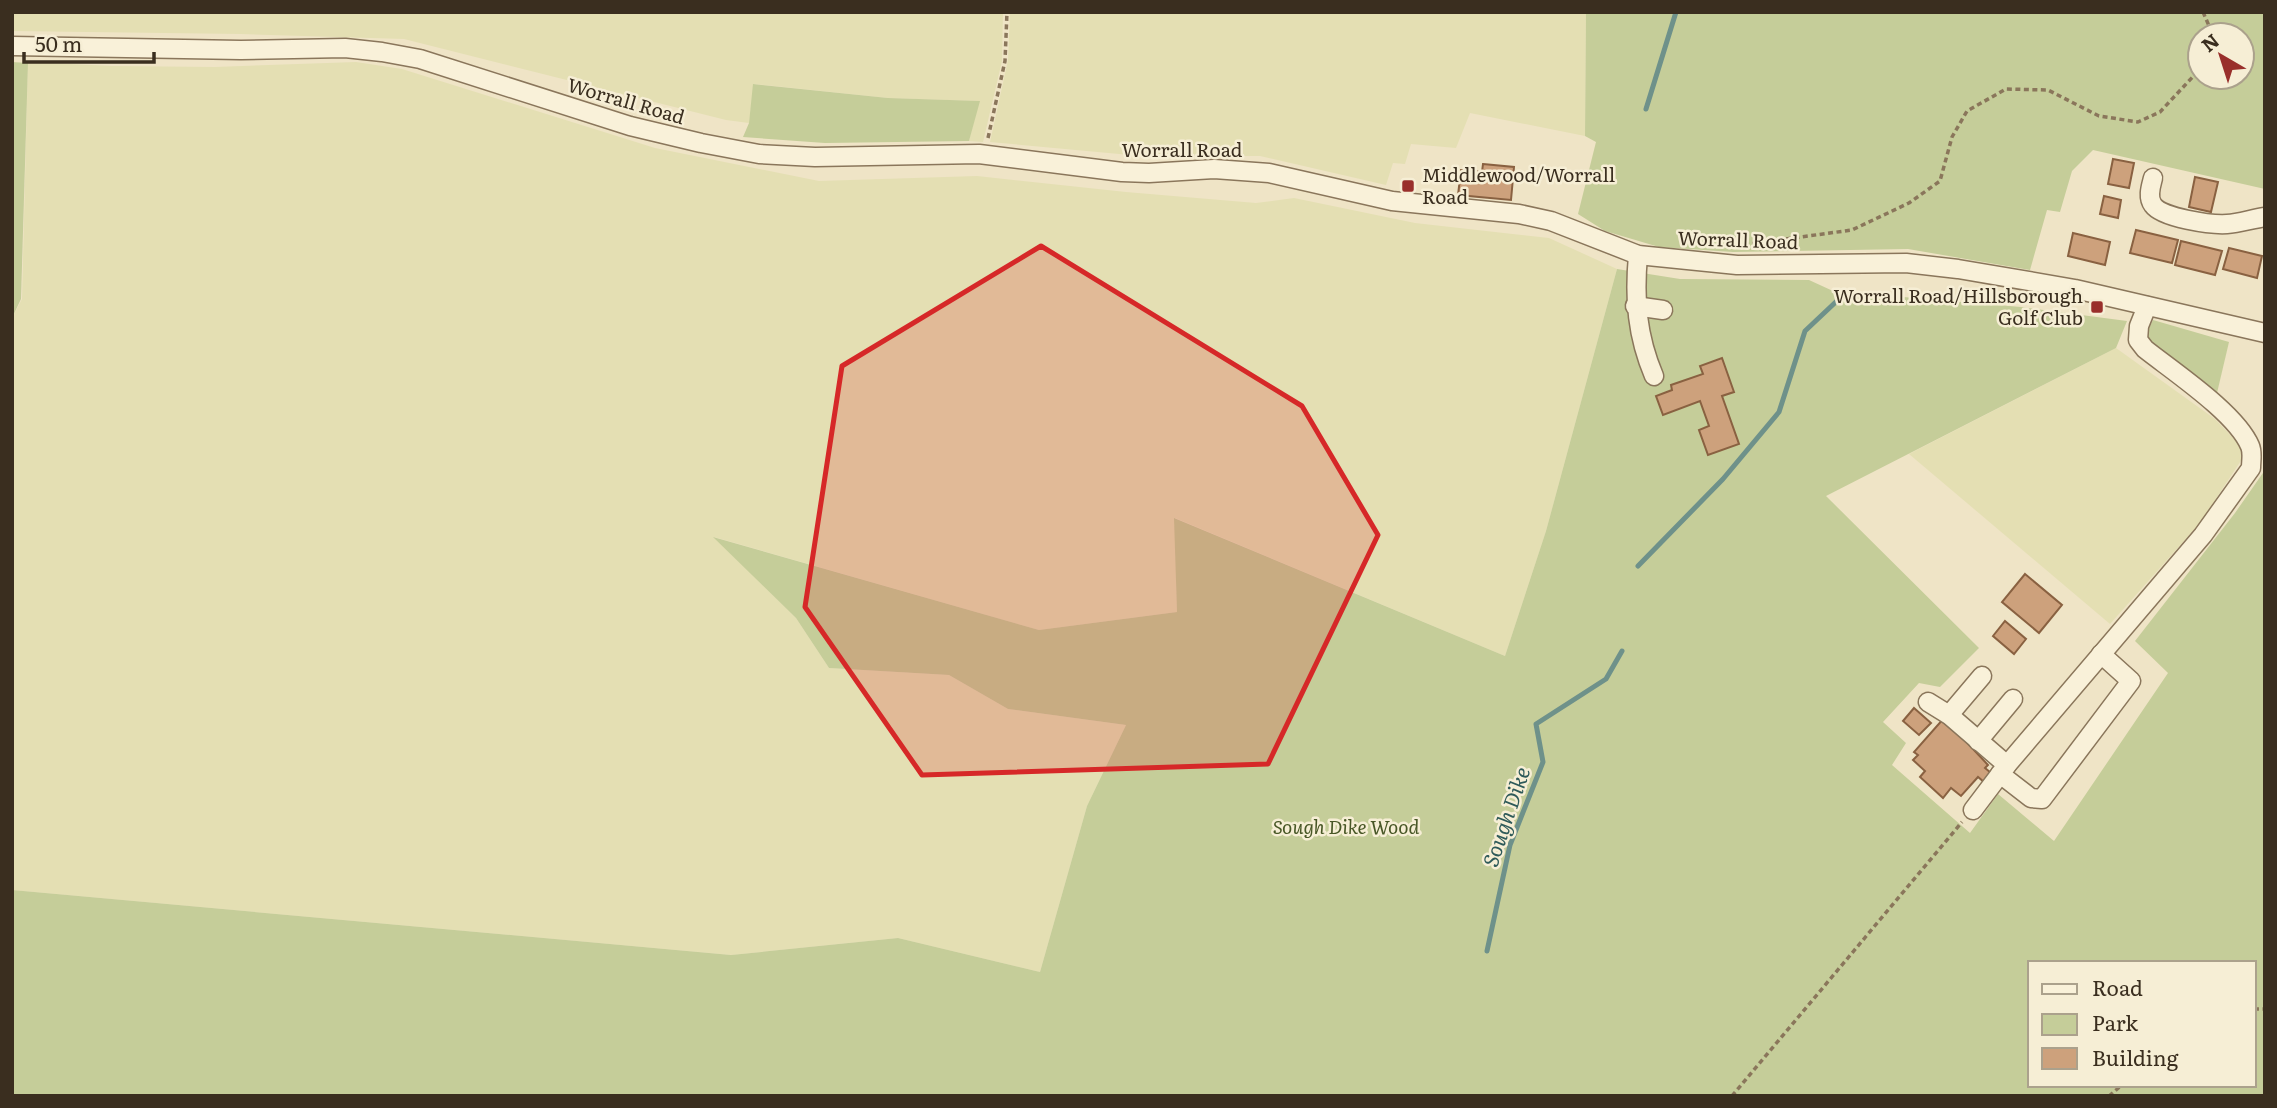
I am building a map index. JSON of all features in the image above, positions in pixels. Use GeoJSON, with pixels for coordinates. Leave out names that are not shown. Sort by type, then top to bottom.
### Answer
{"type":"FeatureCollection","features":[{"type":"Feature","properties":{"kind":"street","name":"Worrall Road"},"geometry":{"type":"LineString","coordinates":[[12,46],[242,50],[345,48],[382,52],[420,59],[630,126],[759,154],[815,157],[985,155],[1122,172],[1214,169],[1269,173],[1392,201],[1519,214],[1551,221],[1638,255],[1716,263],[1906,263],[1958,269],[2075,289],[2265,333]]}},
{"type":"Feature","properties":{"kind":"street"},"geometry":{"type":"LineString","coordinates":[[2153,178],[2150,195],[2152,205],[2162,211],[2204,222],[2227,224],[2265,218]]}},
{"type":"Feature","properties":{"kind":"street"},"geometry":{"type":"LineString","coordinates":[[1638,255],[1635,306],[1642,345],[1654,376]]}},
{"type":"Feature","properties":{"kind":"street"},"geometry":{"type":"LineString","coordinates":[[1635,306],[1662,310]]}},
{"type":"Feature","properties":{"kind":"street"},"geometry":{"type":"LineString","coordinates":[[1973,810],[2003,770],[2203,535],[2250,468],[2250,445],[2234,424],[2219,408],[2138,340],[2139,326],[2147,306]]}},
{"type":"Feature","properties":{"kind":"street"},"geometry":{"type":"LineString","coordinates":[[1928,702],[1949,715],[1978,741],[2031,797],[2042,799],[2131,681],[2101,654]]}},
{"type":"Feature","properties":{"kind":"street"},"geometry":{"type":"LineString","coordinates":[[1949,715],[1982,676]]}},
{"type":"Feature","properties":{"kind":"street"},"geometry":{"type":"LineString","coordinates":[[1978,741],[2013,699]]}},
{"type":"Feature","properties":{"kind":"path"},"geometry":{"type":"LineString","coordinates":[[985,155],[1005,61],[1007,12]]}},
{"type":"Feature","properties":{"kind":"path"},"geometry":{"type":"LineString","coordinates":[[1716,263],[1728,245],[1852,230],[1909,203],[1940,181],[1952,137],[1967,111],[2006,89],[2048,90],[2099,116],[2138,122],[2160,112],[2186,84]]}},
{"type":"Feature","properties":{"kind":"path"},"geometry":{"type":"LineString","coordinates":[[1732,1096],[1973,810]]}},
{"type":"Feature","properties":{"kind":"highlighted area"},"geometry":{"type":"Polygon","coordinates":[[[1041,246],[1302,406],[1378,535],[1268,764],[922,775],[805,607],[842,366],[1041,246]]]}},
{"type":"Feature","properties":{"kind":"shaded area"},"geometry":{"type":"Polygon","coordinates":[[[12,12],[1003,12],[1002,61],[983,142],[969,141],[979,101],[888,98],[754,84],[749,123],[726,120],[404,39],[12,31],[12,12]]]}},
{"type":"Feature","properties":{"kind":"shaded area"},"geometry":{"type":"Polygon","coordinates":[[[1010,12],[1586,12],[1585,136],[1470,113],[1456,148],[1411,144],[1405,164],[1393,163],[1386,185],[1260,156],[1141,156],[990,142],[1008,60],[1010,12]]]}},
{"type":"Feature","properties":{"kind":"shaded area"},"geometry":{"type":"Polygon","coordinates":[[[28,62],[215,67],[356,62],[402,69],[655,148],[819,181],[977,176],[1256,203],[1294,198],[1415,223],[1549,238],[1617,269],[1546,531],[1505,656],[1175,518],[1177,612],[1039,630],[714,537],[796,618],[829,668],[949,675],[1008,709],[1126,725],[1087,806],[1040,972],[898,938],[731,955],[12,890],[12,318],[22,299],[28,62]]]}},
{"type":"Feature","properties":{"kind":"shaded area"},"geometry":{"type":"Polygon","coordinates":[[[2116,348],[2215,419],[2238,443],[2244,456],[2200,523],[2110,624],[1909,454],[2116,348]]]}},
{"type":"Feature","properties":{"kind":"green space"},"geometry":{"type":"Polygon","coordinates":[[[1586,12],[2265,12],[2265,189],[2093,150],[2072,171],[2060,212],[2047,210],[2030,270],[1908,249],[1733,252],[1659,247],[1605,231],[1578,214],[1596,142],[1585,136],[1586,12]]]}},
{"type":"Feature","properties":{"kind":"green space"},"geometry":{"type":"Polygon","coordinates":[[[12,62],[28,63],[21,299],[12,318],[12,62]]]}},
{"type":"Feature","properties":{"kind":"green space"},"geometry":{"type":"Polygon","coordinates":[[[753,84],[888,98],[980,101],[969,141],[825,143],[743,137],[749,123],[753,84]]]}},
{"type":"Feature","properties":{"kind":"green space","name":"Sough Dike Wood"},"geometry":{"type":"Polygon","coordinates":[[[1617,269],[1680,279],[1809,280],[1833,291],[2021,307],[2127,321],[2116,348],[1826,496],[1979,648],[1940,687],[1919,683],[1883,722],[1906,743],[1892,765],[1970,833],[1998,794],[2054,841],[2168,673],[2135,641],[2235,513],[2265,470],[2265,1096],[12,1096],[12,890],[731,955],[898,938],[1040,972],[1087,806],[1126,725],[1008,709],[949,675],[829,668],[796,618],[713,537],[1039,630],[1177,612],[1174,518],[1505,656],[1546,531],[1617,269]]]}},
{"type":"Feature","properties":{"kind":"green space"},"geometry":{"type":"Polygon","coordinates":[[[2153,320],[2229,342],[2217,393],[2152,345],[2146,335],[2153,320]]]}},
{"type":"Feature","properties":{"kind":"building"},"geometry":{"type":"Polygon","coordinates":[[[2113,159],[2134,163],[2129,188],[2108,184],[2113,159]]]}},
{"type":"Feature","properties":{"kind":"building"},"geometry":{"type":"Polygon","coordinates":[[[1483,164],[1514,167],[1511,200],[1458,195],[1461,170],[1482,172],[1483,164]]]}},
{"type":"Feature","properties":{"kind":"building"},"geometry":{"type":"Polygon","coordinates":[[[2195,177],[2218,182],[2211,212],[2189,207],[2195,177]]]}},
{"type":"Feature","properties":{"kind":"building"},"geometry":{"type":"Polygon","coordinates":[[[2104,196],[2121,200],[2118,218],[2100,214],[2104,196]]]}},
{"type":"Feature","properties":{"kind":"building"},"geometry":{"type":"Polygon","coordinates":[[[2136,230],[2178,240],[2172,263],[2130,253],[2136,230]]]}},
{"type":"Feature","properties":{"kind":"building"},"geometry":{"type":"Polygon","coordinates":[[[2073,233],[2110,242],[2105,265],[2068,256],[2073,233]]]}},
{"type":"Feature","properties":{"kind":"building"},"geometry":{"type":"Polygon","coordinates":[[[2181,241],[2222,251],[2215,275],[2175,265],[2181,241]]]}},
{"type":"Feature","properties":{"kind":"building"},"geometry":{"type":"Polygon","coordinates":[[[2229,248],[2262,256],[2257,278],[2223,269],[2229,248]]]}},
{"type":"Feature","properties":{"kind":"building"},"geometry":{"type":"Polygon","coordinates":[[[1722,358],[1734,392],[1722,396],[1739,444],[1708,455],[1699,430],[1709,426],[1700,401],[1663,415],[1656,396],[1672,390],[1671,385],[1703,374],[1700,366],[1722,358]]]}},
{"type":"Feature","properties":{"kind":"building"},"geometry":{"type":"Polygon","coordinates":[[[2025,574],[2062,605],[2039,633],[2002,602],[2025,574]]]}},
{"type":"Feature","properties":{"kind":"building"},"geometry":{"type":"Polygon","coordinates":[[[2005,621],[2026,639],[2014,654],[1993,636],[2005,621]]]}},
{"type":"Feature","properties":{"kind":"building"},"geometry":{"type":"Polygon","coordinates":[[[1914,708],[1931,723],[1919,735],[1903,721],[1914,708]]]}},
{"type":"Feature","properties":{"kind":"building"},"geometry":{"type":"Polygon","coordinates":[[[1944,718],[1988,765],[1985,768],[1991,773],[1984,782],[1978,777],[1961,796],[1951,788],[1943,798],[1920,777],[1925,771],[1913,760],[1918,755],[1914,752],[1944,718]]]}},
{"type":"Feature","properties":{"kind":"waterway","name":"Sough Dike"},"geometry":{"type":"LineString","coordinates":[[1646,109],[1676,12]]}},
{"type":"Feature","properties":{"kind":"waterway","name":"Sough Dike"},"geometry":{"type":"LineString","coordinates":[[1638,566],[1723,479],[1779,412],[1805,331],[1840,298]]}},
{"type":"Feature","properties":{"kind":"waterway","name":"Sough Dike"},"geometry":{"type":"LineString","coordinates":[[1487,951],[1510,845],[1543,762],[1536,724],[1606,679],[1622,651]]}},
{"type":"Feature","properties":{"kind":"place","name":"Middlewood/Worrall Road"},"geometry":{"type":"Point","coordinates":[1408,186]}},
{"type":"Feature","properties":{"kind":"place","name":"Worrall Road/Hillsborough Golf Club"},"geometry":{"type":"Point","coordinates":[2097,307]}}]}
